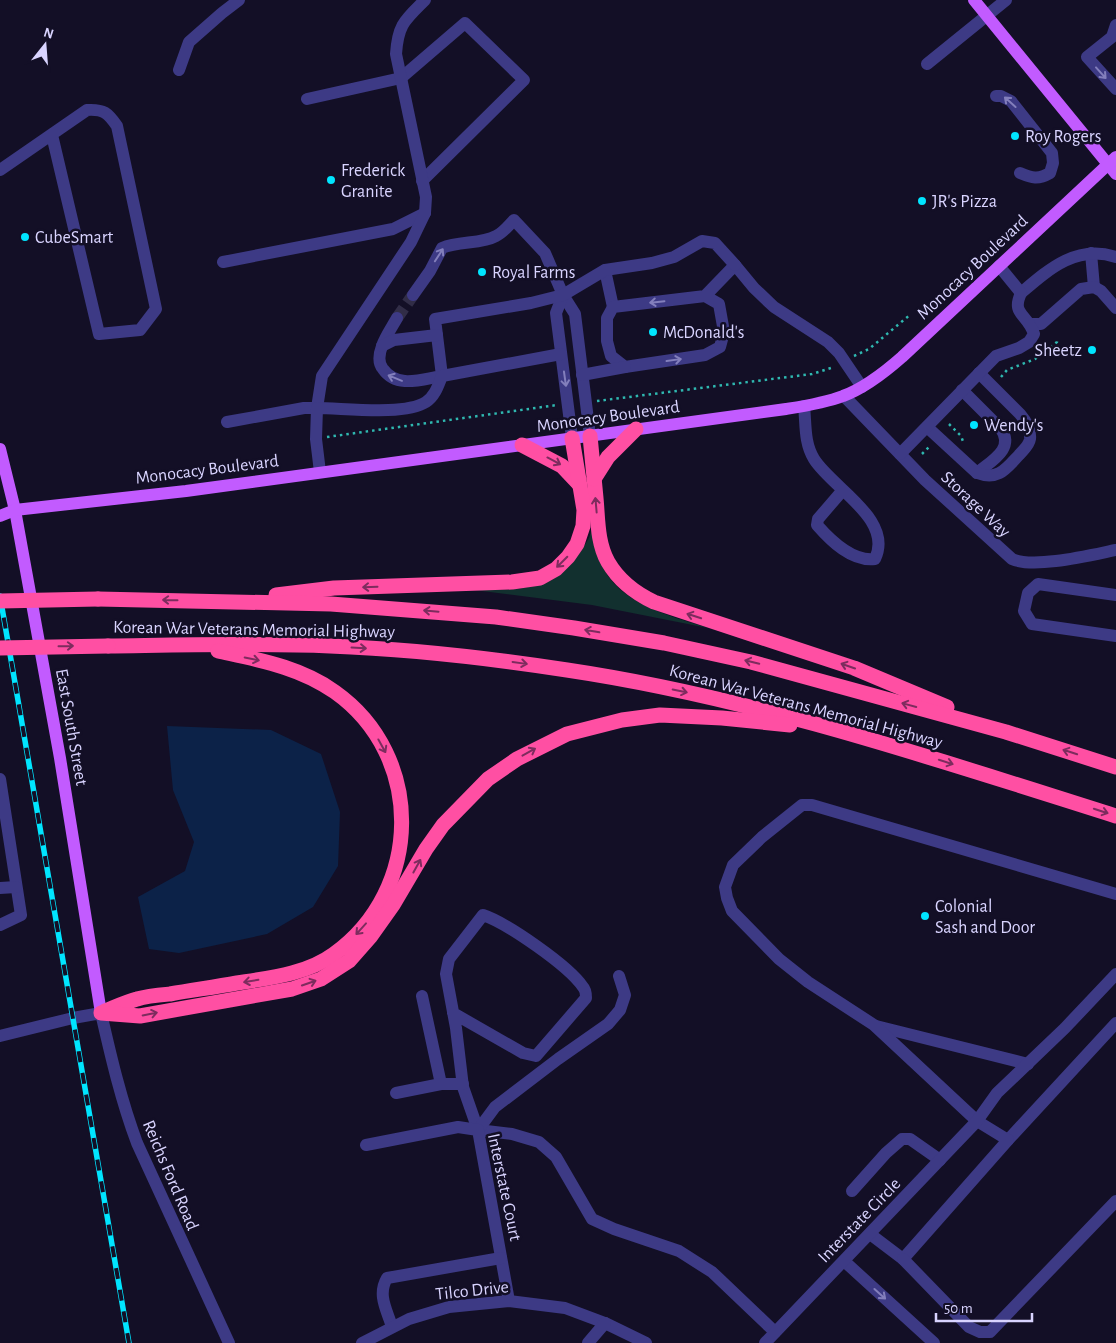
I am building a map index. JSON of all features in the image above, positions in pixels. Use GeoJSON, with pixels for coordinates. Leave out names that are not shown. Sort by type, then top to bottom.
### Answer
{"type":"FeatureCollection","features":[{"type":"Feature","properties":{"kind":"highway"},"geometry":{"type":"LineString","coordinates":[[594,479],[608,457],[636,429]]}},
{"type":"Feature","properties":{"kind":"highway"},"geometry":{"type":"LineString","coordinates":[[590,436],[598,526],[602,546],[607,561],[628,586],[639,595],[677,610],[854,668],[1006,732]]}},
{"type":"Feature","properties":{"kind":"highway"},"geometry":{"type":"LineString","coordinates":[[219,601],[334,588],[512,582],[540,578],[556,569],[568,557],[576,544],[583,526],[584,510],[572,438]]}},
{"type":"Feature","properties":{"kind":"highway"},"geometry":{"type":"LineString","coordinates":[[522,445],[562,466],[571,473],[580,485]]}},
{"type":"Feature","properties":{"kind":"highway","name":"Korean War Veterans Memorial Highway"},"geometry":{"type":"LineString","coordinates":[[0,601],[98,599],[331,604],[496,617],[574,628],[664,643],[751,662],[1006,732],[1116,767]]}},
{"type":"Feature","properties":{"kind":"highway"},"geometry":{"type":"LineString","coordinates":[[102,1013],[138,999],[269,978],[298,972],[318,964],[334,954],[350,940],[385,897],[393,879],[399,853],[402,811],[395,774],[378,738],[362,716],[335,692],[298,671],[277,664],[188,645]]}},
{"type":"Feature","properties":{"kind":"highway","name":"Korean War Veterans Memorial Highway"},"geometry":{"type":"LineString","coordinates":[[0,648],[188,645],[329,646],[405,651],[568,670],[656,685],[740,704],[936,759],[1116,816]]}},
{"type":"Feature","properties":{"kind":"highway"},"geometry":{"type":"LineString","coordinates":[[102,1013],[140,1016],[292,989],[321,979],[349,962],[371,936],[393,905],[426,849],[443,825],[488,779],[517,759],[567,734],[622,720],[660,715],[722,718],[832,729]]}},
{"type":"Feature","properties":{"kind":"main road"},"geometry":{"type":"LineString","coordinates":[[974,0],[1113,165]]}},
{"type":"Feature","properties":{"kind":"main road","name":"Monocacy Boulevard"},"geometry":{"type":"LineString","coordinates":[[0,516],[15,510],[186,491],[804,406],[844,396],[862,387],[902,357],[999,266],[1113,165]]}},
{"type":"Feature","properties":{"kind":"main road","name":"East South Street"},"geometry":{"type":"LineString","coordinates":[[0,449],[15,510],[60,758],[102,1013]]}},
{"type":"Feature","properties":{"kind":"main road","name":"Monocacy Boulevard"},"geometry":{"type":"LineString","coordinates":[[0,504],[15,510]]}},
{"type":"Feature","properties":{"kind":"street"},"geometry":{"type":"LineString","coordinates":[[179,70],[189,42],[222,12],[239,0]]}},
{"type":"Feature","properties":{"kind":"street"},"geometry":{"type":"LineString","coordinates":[[320,472],[316,439],[317,408],[322,376],[410,242],[425,213],[426,197],[396,54],[397,38],[403,22],[426,0]]}},
{"type":"Feature","properties":{"kind":"street"},"geometry":{"type":"LineString","coordinates":[[927,64],[1006,0]]}},
{"type":"Feature","properties":{"kind":"street"},"geometry":{"type":"LineString","coordinates":[[307,99],[401,78],[465,23],[524,80],[422,181]]}},
{"type":"Feature","properties":{"kind":"street"},"geometry":{"type":"LineString","coordinates":[[1116,25],[1114,37],[1087,57],[1116,89]]}},
{"type":"Feature","properties":{"kind":"street"},"geometry":{"type":"LineString","coordinates":[[996,96],[1001,96],[1011,101],[1052,153],[1053,162],[1050,173],[1041,178],[1033,178],[1020,173]]}},
{"type":"Feature","properties":{"kind":"street"},"geometry":{"type":"LineString","coordinates":[[0,170],[87,110],[98,110],[109,114],[117,126],[156,309],[140,330],[99,334],[52,135]]}},
{"type":"Feature","properties":{"kind":"street"},"geometry":{"type":"LineString","coordinates":[[223,262],[393,229],[425,213]]}},
{"type":"Feature","properties":{"kind":"street"},"geometry":{"type":"LineString","coordinates":[[412,295],[430,271],[442,248],[499,235],[514,220],[545,253],[562,295],[575,314],[590,436]]}},
{"type":"Feature","properties":{"kind":"street"},"geometry":{"type":"LineString","coordinates":[[227,422],[304,408],[386,409],[416,406],[426,402],[432,396],[442,376],[435,319],[531,303],[562,295],[605,270],[652,263],[674,257],[702,241],[714,243],[754,288],[774,306],[828,342],[840,353],[862,387]]}},
{"type":"Feature","properties":{"kind":"street"},"geometry":{"type":"LineString","coordinates":[[1091,253],[1094,288]]}},
{"type":"Feature","properties":{"kind":"street"},"geometry":{"type":"LineString","coordinates":[[900,454],[996,356],[1029,342],[1034,334],[1031,324],[1017,309],[1016,304],[1021,293],[1069,258],[1091,253],[1116,257]]}},
{"type":"Feature","properties":{"kind":"street"},"geometry":{"type":"LineString","coordinates":[[705,296],[735,265]]}},
{"type":"Feature","properties":{"kind":"street"},"geometry":{"type":"LineString","coordinates":[[999,266],[1021,293]]}},
{"type":"Feature","properties":{"kind":"street"},"geometry":{"type":"LineString","coordinates":[[605,270],[613,307],[607,318],[607,341],[610,356],[625,367]]}},
{"type":"Feature","properties":{"kind":"street"},"geometry":{"type":"LineString","coordinates":[[1031,324],[1041,324],[1082,289],[1094,288],[1101,291],[1116,308]]}},
{"type":"Feature","properties":{"kind":"street"},"geometry":{"type":"LineString","coordinates":[[562,295],[556,313],[572,438]]}},
{"type":"Feature","properties":{"kind":"street"},"geometry":{"type":"LineString","coordinates":[[582,375],[705,355],[720,347],[724,332],[719,304],[705,296],[613,307]]}},
{"type":"Feature","properties":{"kind":"street"},"geometry":{"type":"LineString","coordinates":[[397,318],[382,346],[380,366],[387,375],[398,381],[410,382],[561,354]]}},
{"type":"Feature","properties":{"kind":"street"},"geometry":{"type":"LineString","coordinates":[[382,346],[394,340],[437,336]]}},
{"type":"Feature","properties":{"kind":"street"},"geometry":{"type":"LineString","coordinates":[[927,427],[977,473],[985,476],[994,476],[1003,472],[1028,445],[1030,438],[1026,422],[979,373]]}},
{"type":"Feature","properties":{"kind":"street"},"geometry":{"type":"LineString","coordinates":[[962,390],[1005,435],[1004,449],[977,473]]}},
{"type":"Feature","properties":{"kind":"street","name":"Storage Way"},"geometry":{"type":"LineString","coordinates":[[844,396],[925,480],[1003,552],[1019,562],[1033,564],[1116,550]]}},
{"type":"Feature","properties":{"kind":"street"},"geometry":{"type":"LineString","coordinates":[[804,406],[807,446],[824,472],[843,490],[862,509],[875,528],[879,544],[875,559],[867,560],[852,555],[840,548],[817,525],[818,519],[843,490]]}},
{"type":"Feature","properties":{"kind":"street"},"geometry":{"type":"LineString","coordinates":[[1116,595],[1038,584],[1028,593],[1024,611],[1032,624],[1116,636]]}},
{"type":"Feature","properties":{"kind":"street"},"geometry":{"type":"LineString","coordinates":[[0,779],[21,915],[0,925]]}},
{"type":"Feature","properties":{"kind":"street"},"geometry":{"type":"LineString","coordinates":[[1008,1140],[977,1122],[874,1025],[808,982],[779,959],[743,924],[732,911],[726,898],[725,887],[733,865],[762,837],[802,805],[812,805],[1116,894]]}},
{"type":"Feature","properties":{"kind":"street"},"geometry":{"type":"LineString","coordinates":[[0,837],[11,853]]}},
{"type":"Feature","properties":{"kind":"street"},"geometry":{"type":"LineString","coordinates":[[0,888],[16,887]]}},
{"type":"Feature","properties":{"kind":"street"},"geometry":{"type":"LineString","coordinates":[[478,1130],[463,1084],[446,974],[449,959],[483,916],[495,919],[549,955],[585,988],[586,998],[536,1056]]}},
{"type":"Feature","properties":{"kind":"street","name":"Interstate Circle"},"geometry":{"type":"LineString","coordinates":[[765,1343],[977,1122],[997,1093],[1066,1028],[1116,974]]}},
{"type":"Feature","properties":{"kind":"street"},"geometry":{"type":"LineString","coordinates":[[478,1130],[495,1107],[608,1024],[620,1010],[625,995],[619,976]]}},
{"type":"Feature","properties":{"kind":"street"},"geometry":{"type":"LineString","coordinates":[[422,996],[441,1084]]}},
{"type":"Feature","properties":{"kind":"street"},"geometry":{"type":"LineString","coordinates":[[0,1036],[73,1018],[102,1013]]}},
{"type":"Feature","properties":{"kind":"street","name":"Reichs Ford Road"},"geometry":{"type":"LineString","coordinates":[[102,1013],[125,1112],[163,1203],[229,1343]]}},
{"type":"Feature","properties":{"kind":"street"},"geometry":{"type":"LineString","coordinates":[[453,1014],[523,1053],[536,1056]]}},
{"type":"Feature","properties":{"kind":"street"},"geometry":{"type":"LineString","coordinates":[[903,1259],[1008,1140],[1116,1023]]}},
{"type":"Feature","properties":{"kind":"street"},"geometry":{"type":"LineString","coordinates":[[874,1025],[1028,1064]]}},
{"type":"Feature","properties":{"kind":"street"},"geometry":{"type":"LineString","coordinates":[[536,1056],[543,1070]]}},
{"type":"Feature","properties":{"kind":"street"},"geometry":{"type":"LineString","coordinates":[[396,1093],[441,1084],[463,1084]]}},
{"type":"Feature","properties":{"kind":"street","name":"Interstate Court"},"geometry":{"type":"LineString","coordinates":[[366,1145],[458,1127],[478,1130],[509,1301]]}},
{"type":"Feature","properties":{"kind":"street"},"geometry":{"type":"LineString","coordinates":[[478,1130],[512,1134],[539,1142],[556,1156],[592,1219],[614,1229],[679,1251],[712,1272],[775,1332]]}},
{"type":"Feature","properties":{"kind":"street"},"geometry":{"type":"LineString","coordinates":[[852,1191],[902,1139],[910,1139],[940,1160]]}},
{"type":"Feature","properties":{"kind":"street"},"geometry":{"type":"LineString","coordinates":[[870,1234],[903,1259],[970,1327],[980,1332],[990,1332],[1116,1201]]}},
{"type":"Feature","properties":{"kind":"street"},"geometry":{"type":"LineString","coordinates":[[392,1327],[382,1297],[382,1288],[387,1278],[501,1258]]}},
{"type":"Feature","properties":{"kind":"street"},"geometry":{"type":"LineString","coordinates":[[844,1261],[934,1343]]}},
{"type":"Feature","properties":{"kind":"street","name":"Tilco Drive"},"geometry":{"type":"LineString","coordinates":[[366,1342],[409,1319],[449,1307],[509,1301],[565,1308],[605,1323],[646,1343]]}},
{"type":"Feature","properties":{"kind":"street"},"geometry":{"type":"LineString","coordinates":[[588,1343],[605,1323]]}},
{"type":"Feature","properties":{"kind":"path"},"geometry":{"type":"LineString","coordinates":[[586,402],[812,374],[829,369],[869,349],[911,314]]}},
{"type":"Feature","properties":{"kind":"path"},"geometry":{"type":"LineString","coordinates":[[991,385],[1008,370],[1034,359],[1058,342],[1057,338]]}},
{"type":"Feature","properties":{"kind":"path"},"geometry":{"type":"LineString","coordinates":[[316,439],[568,404]]}},
{"type":"Feature","properties":{"kind":"path"},"geometry":{"type":"LineString","coordinates":[[949,424],[961,436],[966,449]]}},
{"type":"Feature","properties":{"kind":"green space"},"geometry":{"type":"Polygon","coordinates":[[[588,497],[593,536],[599,558],[606,573],[617,586],[644,605],[708,628],[592,605],[474,590],[520,589],[546,582],[558,575],[580,552],[590,535],[591,522],[588,497]]]}},
{"type":"Feature","properties":{"kind":"water"},"geometry":{"type":"Polygon","coordinates":[[[167,726],[271,730],[321,754],[340,812],[338,866],[313,907],[267,934],[179,953],[149,949],[138,897],[185,871],[194,842],[173,790],[167,726]]]}},
{"type":"Feature","properties":{"kind":"tunnel"},"geometry":{"type":"LineString","coordinates":[[397,318],[413,295]]}},
{"type":"Feature","properties":{"kind":"railway"},"geometry":{"type":"LineString","coordinates":[[0,596],[129,1343]]}},
{"type":"Feature","properties":{"kind":"place","name":"Roy Rogers"},"geometry":{"type":"Point","coordinates":[1015,136]}},
{"type":"Feature","properties":{"kind":"place","name":"Frederick Granite"},"geometry":{"type":"Point","coordinates":[331,180]}},
{"type":"Feature","properties":{"kind":"place","name":"JR's Pizza"},"geometry":{"type":"Point","coordinates":[922,201]}},
{"type":"Feature","properties":{"kind":"place","name":"CubeSmart"},"geometry":{"type":"Point","coordinates":[25,237]}},
{"type":"Feature","properties":{"kind":"place","name":"Royal Farms"},"geometry":{"type":"Point","coordinates":[482,272]}},
{"type":"Feature","properties":{"kind":"place","name":"McDonald's"},"geometry":{"type":"Point","coordinates":[653,332]}},
{"type":"Feature","properties":{"kind":"place","name":"Sheetz"},"geometry":{"type":"Point","coordinates":[1092,350]}},
{"type":"Feature","properties":{"kind":"place","name":"Wendy's"},"geometry":{"type":"Point","coordinates":[974,425]}},
{"type":"Feature","properties":{"kind":"place","name":"Colonial Sash and Door"},"geometry":{"type":"Point","coordinates":[925,916]}}]}
